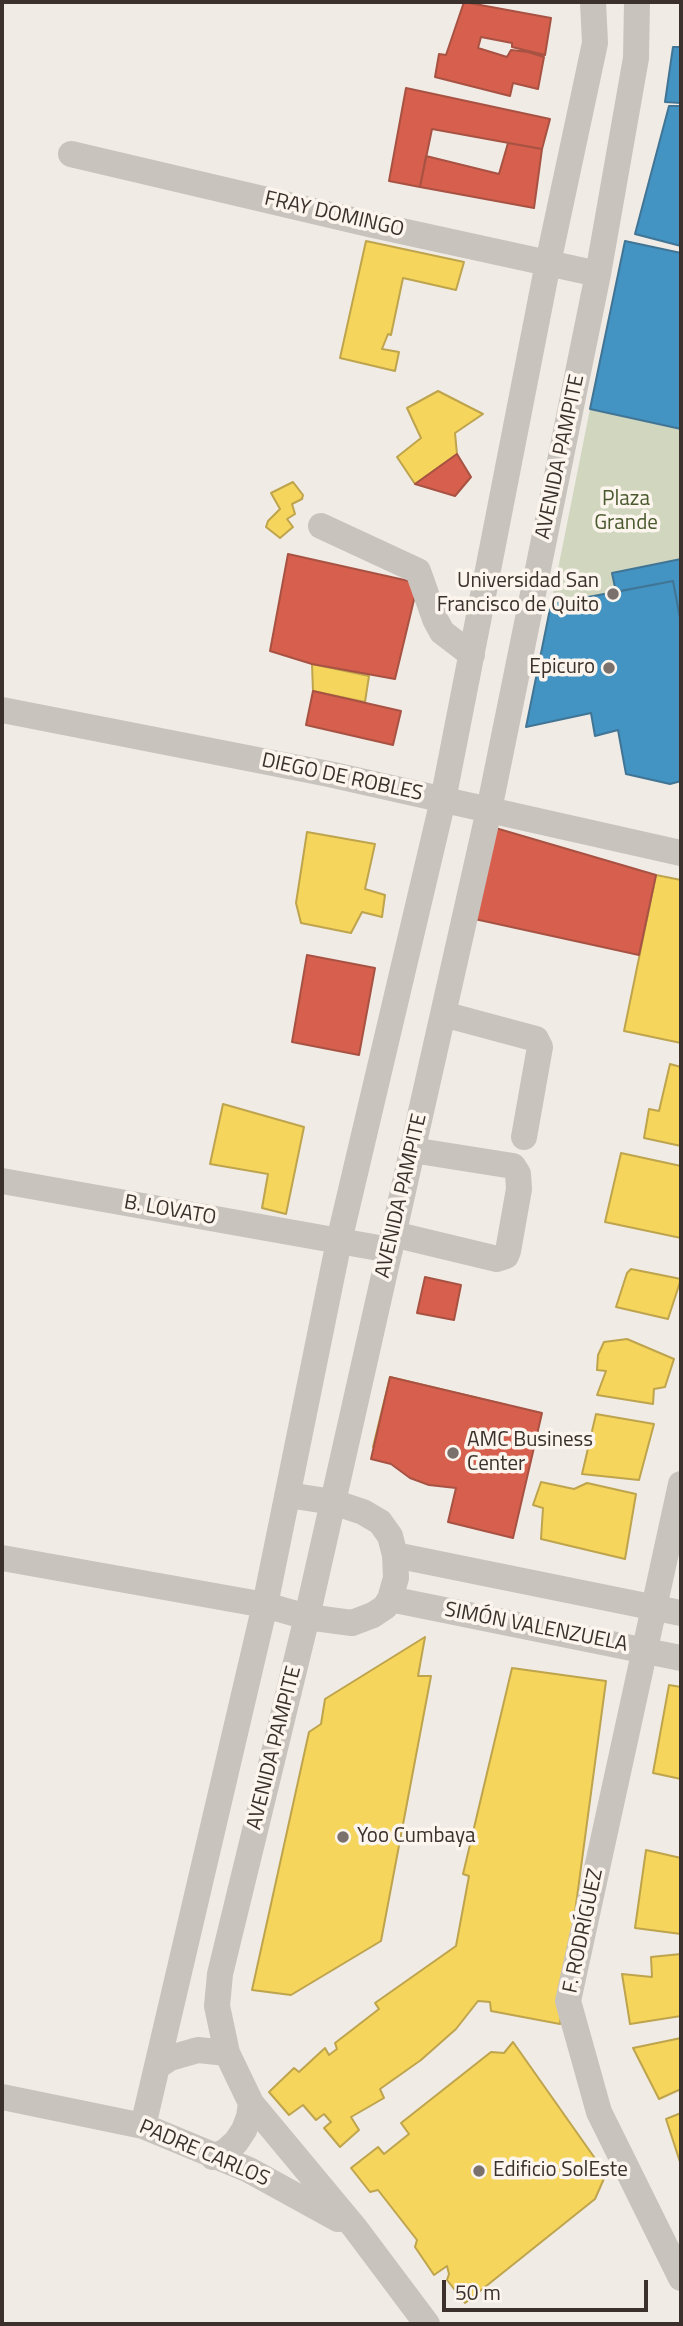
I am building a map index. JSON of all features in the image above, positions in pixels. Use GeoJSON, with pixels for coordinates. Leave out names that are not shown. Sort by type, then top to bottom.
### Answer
{"type":"FeatureCollection","features":[{"type":"Feature","properties":{"kind":"street","name":"AVENIDA PAMPITE"},"geometry":{"type":"LineString","coordinates":[[143,2126],[265,1605],[339,1241],[443,800],[548,263],[596,43],[593,2]]}},
{"type":"Feature","properties":{"kind":"street","name":"AVENIDA PAMPITE"},"geometry":{"type":"LineString","coordinates":[[427,2324],[355,2228],[251,2103],[228,2053],[220,2030],[217,2006],[220,1973],[307,1617],[489,810],[598,274],[636,58],[637,2]]}},
{"type":"Feature","properties":{"kind":"street","name":"FRAY DOMINGO"},"geometry":{"type":"LineString","coordinates":[[71,154],[598,274]]}},
{"type":"Feature","properties":{"kind":"street"},"geometry":{"type":"LineString","coordinates":[[321,526],[418,571],[442,632],[472,655]]}},
{"type":"Feature","properties":{"kind":"street","name":"DIEGO DE ROBLES"},"geometry":{"type":"LineString","coordinates":[[2,710],[316,771],[681,853]]}},
{"type":"Feature","properties":{"kind":"street"},"geometry":{"type":"LineString","coordinates":[[443,1014],[536,1039],[540,1047],[524,1137]]}},
{"type":"Feature","properties":{"kind":"street","name":"B. LOVATO"},"geometry":{"type":"LineString","coordinates":[[2,1181],[339,1241],[392,1242],[497,1259],[506,1256],[519,1189],[518,1174],[513,1166],[412,1150]]}},
{"type":"Feature","properties":{"kind":"street","name":"F. RODRÍGUEZ"},"geometry":{"type":"LineString","coordinates":[[681,1484],[568,2001],[599,2112],[681,2277]]}},
{"type":"Feature","properties":{"kind":"street"},"geometry":{"type":"LineString","coordinates":[[2,1558],[265,1605],[307,1617],[352,1623],[385,1607],[396,1577],[395,1555],[390,1536],[380,1522],[363,1512],[333,1502],[288,1495]]}},
{"type":"Feature","properties":{"kind":"street","name":"SIMÓN VALENZUELA"},"geometry":{"type":"LineString","coordinates":[[395,1555],[681,1613]]}},
{"type":"Feature","properties":{"kind":"street","name":"SIMÓN VALENZUELA"},"geometry":{"type":"LineString","coordinates":[[390,1599],[681,1658]]}},
{"type":"Feature","properties":{"kind":"street"},"geometry":{"type":"LineString","coordinates":[[158,2066],[170,2058],[198,2050],[228,2053]]}},
{"type":"Feature","properties":{"kind":"street","name":"PADRE CARLOS"},"geometry":{"type":"LineString","coordinates":[[2,2097],[143,2126],[249,2170],[355,2228]]}},
{"type":"Feature","properties":{"kind":"street"},"geometry":{"type":"LineString","coordinates":[[213,2157],[236,2142],[249,2117],[251,2103]]}},
{"type":"Feature","properties":{"kind":"green space","name":"Plaza Grande"},"geometry":{"type":"Polygon","coordinates":[[[590,409],[681,429],[681,559],[613,573],[616,592],[551,604],[590,409]]]}},
{"type":"Feature","properties":{"kind":"building: Viviendas"},"geometry":{"type":"Polygon","coordinates":[[[366,241],[464,262],[456,290],[403,278],[391,335],[388,334],[382,349],[399,352],[395,371],[340,358],[366,241]]]}},
{"type":"Feature","properties":{"kind":"building: Viviendas"},"geometry":{"type":"Polygon","coordinates":[[[438,391],[483,414],[455,433],[457,454],[415,484],[397,457],[421,438],[407,408],[438,391]]]}},
{"type":"Feature","properties":{"kind":"building: Viviendas"},"geometry":{"type":"Polygon","coordinates":[[[293,482],[303,495],[302,499],[292,504],[295,514],[287,519],[293,527],[280,538],[266,527],[268,521],[280,509],[271,493],[293,482]]]}},
{"type":"Feature","properties":{"kind":"building: Viviendas"},"geometry":{"type":"Polygon","coordinates":[[[312,664],[369,676],[365,702],[313,691],[312,664]]]}},
{"type":"Feature","properties":{"kind":"building: Viviendas"},"geometry":{"type":"Polygon","coordinates":[[[307,832],[375,844],[365,889],[385,895],[382,917],[362,912],[351,933],[301,923],[296,903],[307,832]]]}},
{"type":"Feature","properties":{"kind":"building: Viviendas"},"geometry":{"type":"Polygon","coordinates":[[[656,875],[681,880],[681,1043],[624,1031],[656,875]]]}},
{"type":"Feature","properties":{"kind":"building: Viviendas"},"geometry":{"type":"Polygon","coordinates":[[[670,1064],[681,1067],[681,1146],[644,1138],[649,1109],[659,1111],[670,1064]]]}},
{"type":"Feature","properties":{"kind":"building: Viviendas"},"geometry":{"type":"Polygon","coordinates":[[[223,1104],[304,1127],[286,1214],[262,1208],[268,1174],[210,1164],[223,1104]]]}},
{"type":"Feature","properties":{"kind":"building: Viviendas"},"geometry":{"type":"Polygon","coordinates":[[[621,1153],[681,1166],[681,1238],[605,1222],[621,1153]]]}},
{"type":"Feature","properties":{"kind":"building: Viviendas"},"geometry":{"type":"Polygon","coordinates":[[[631,1269],[681,1279],[668,1319],[616,1307],[627,1273],[631,1269]]]}},
{"type":"Feature","properties":{"kind":"building: Viviendas"},"geometry":{"type":"Polygon","coordinates":[[[627,1339],[674,1359],[665,1387],[654,1389],[653,1404],[597,1395],[606,1371],[597,1370],[598,1355],[604,1342],[627,1339]]]}},
{"type":"Feature","properties":{"kind":"building: Viviendas"},"geometry":{"type":"Polygon","coordinates":[[[390,1377],[507,1405],[489,1478],[373,1447],[390,1377]]]}},
{"type":"Feature","properties":{"kind":"building: Viviendas"},"geometry":{"type":"Polygon","coordinates":[[[596,1414],[654,1424],[639,1480],[582,1474],[596,1414]]]}},
{"type":"Feature","properties":{"kind":"building: Viviendas"},"geometry":{"type":"Polygon","coordinates":[[[541,1482],[574,1489],[587,1483],[636,1494],[625,1559],[541,1539],[543,1508],[533,1505],[541,1482]]]}},
{"type":"Feature","properties":{"kind":"building: Viviendas","name":"Yoo Cumbaya"},"geometry":{"type":"Polygon","coordinates":[[[425,1637],[418,1676],[431,1676],[381,1941],[291,1995],[252,1990],[309,1732],[321,1724],[325,1699],[425,1637]]]}},
{"type":"Feature","properties":{"kind":"building: Viviendas"},"geometry":{"type":"Polygon","coordinates":[[[512,1668],[606,1681],[560,2024],[491,2011],[490,2002],[478,2001],[456,2029],[421,2060],[380,2089],[384,2098],[351,2117],[359,2130],[340,2147],[324,2128],[331,2122],[324,2114],[316,2120],[303,2105],[289,2115],[269,2092],[294,2068],[299,2072],[325,2048],[329,2055],[337,2049],[335,2043],[379,2009],[375,2003],[456,1946],[469,1876],[463,1874],[512,1668]]]}},
{"type":"Feature","properties":{"kind":"building: Viviendas"},"geometry":{"type":"Polygon","coordinates":[[[669,1685],[681,1687],[681,1779],[653,1773],[669,1685]]]}},
{"type":"Feature","properties":{"kind":"building: Viviendas"},"geometry":{"type":"Polygon","coordinates":[[[646,1850],[681,1858],[681,1934],[635,1928],[646,1850]]]}},
{"type":"Feature","properties":{"kind":"building: Viviendas"},"geometry":{"type":"Polygon","coordinates":[[[681,1954],[681,2016],[630,2024],[622,1974],[652,1977],[651,1957],[681,1954]]]}},
{"type":"Feature","properties":{"kind":"building: Viviendas"},"geometry":{"type":"Polygon","coordinates":[[[681,2038],[681,2089],[659,2099],[633,2048],[681,2038]]]}},
{"type":"Feature","properties":{"kind":"building: Viviendas","name":"Edificio SolEste"},"geometry":{"type":"Polygon","coordinates":[[[513,2042],[606,2174],[595,2199],[465,2303],[447,2280],[447,2266],[434,2275],[415,2247],[417,2240],[378,2190],[370,2192],[351,2168],[378,2147],[384,2154],[409,2134],[401,2123],[491,2052],[504,2053],[513,2042]]]}},
{"type":"Feature","properties":{"kind":"building: Viviendas"},"geometry":{"type":"Polygon","coordinates":[[[681,2113],[681,2165],[666,2119],[681,2113]]]}},
{"type":"Feature","properties":{"kind":"building: Comercios"},"geometry":{"type":"Polygon","coordinates":[[[464,2],[551,18],[545,55],[512,47],[512,43],[481,37],[478,48],[507,57],[511,50],[544,57],[538,89],[513,83],[510,96],[435,77],[439,54],[446,55],[464,2]]]}},
{"type":"Feature","properties":{"kind":"building: Comercios"},"geometry":{"type":"Polygon","coordinates":[[[406,88],[550,119],[542,149],[432,129],[420,187],[389,181],[406,88]]]}},
{"type":"Feature","properties":{"kind":"building: Comercios"},"geometry":{"type":"Polygon","coordinates":[[[508,143],[542,149],[534,208],[420,187],[426,156],[499,174],[508,143]]]}},
{"type":"Feature","properties":{"kind":"building: Comercios"},"geometry":{"type":"Polygon","coordinates":[[[457,454],[471,477],[455,496],[415,484],[457,454]]]}},
{"type":"Feature","properties":{"kind":"building: Comercios"},"geometry":{"type":"Polygon","coordinates":[[[288,554],[418,583],[395,679],[312,664],[270,651],[288,554]]]}},
{"type":"Feature","properties":{"kind":"building: Comercios"},"geometry":{"type":"Polygon","coordinates":[[[313,691],[401,711],[393,745],[306,725],[313,691]]]}},
{"type":"Feature","properties":{"kind":"building: Comercios"},"geometry":{"type":"Polygon","coordinates":[[[492,827],[656,875],[639,955],[470,918],[492,827]]]}},
{"type":"Feature","properties":{"kind":"building: Comercios"},"geometry":{"type":"Polygon","coordinates":[[[307,955],[375,968],[359,1055],[292,1042],[307,955]]]}},
{"type":"Feature","properties":{"kind":"building: Comercios"},"geometry":{"type":"Polygon","coordinates":[[[425,1277],[461,1285],[454,1320],[417,1313],[425,1277]]]}},
{"type":"Feature","properties":{"kind":"building: Comercios","name":"AMC Business Center"},"geometry":{"type":"Polygon","coordinates":[[[390,1377],[542,1413],[513,1538],[448,1522],[456,1488],[429,1485],[410,1478],[391,1464],[371,1459],[390,1377]]]}},
{"type":"Feature","properties":{"kind":"building: Escuelas"},"geometry":{"type":"Polygon","coordinates":[[[673,47],[681,47],[681,103],[665,102],[673,47]]]}},
{"type":"Feature","properties":{"kind":"building: Escuelas"},"geometry":{"type":"Polygon","coordinates":[[[669,106],[681,106],[681,246],[635,234],[669,106]]]}},
{"type":"Feature","properties":{"kind":"building: Escuelas"},"geometry":{"type":"Polygon","coordinates":[[[625,241],[681,253],[681,429],[590,409],[625,241]]]}},
{"type":"Feature","properties":{"kind":"building: Escuelas"},"geometry":{"type":"Polygon","coordinates":[[[681,559],[681,623],[673,581],[616,592],[612,573],[681,559]]]}},
{"type":"Feature","properties":{"kind":"building: Escuelas","name":"Epicuro"},"geometry":{"type":"Polygon","coordinates":[[[673,581],[681,623],[681,781],[670,784],[626,774],[618,730],[595,736],[591,713],[526,727],[551,604],[673,581]]]}},
{"type":"Feature","properties":{"kind":"place","name":"Universidad San Francisco de Quito"},"geometry":{"type":"Point","coordinates":[613,594]}},
{"type":"Feature","properties":{"kind":"place","name":"Epicuro"},"geometry":{"type":"Point","coordinates":[609,668]}},
{"type":"Feature","properties":{"kind":"place","name":"AMC Business Center"},"geometry":{"type":"Point","coordinates":[453,1453]}},
{"type":"Feature","properties":{"kind":"place","name":"Yoo Cumbaya"},"geometry":{"type":"Point","coordinates":[343,1837]}},
{"type":"Feature","properties":{"kind":"place","name":"Edificio SolEste"},"geometry":{"type":"Point","coordinates":[479,2171]}}]}
